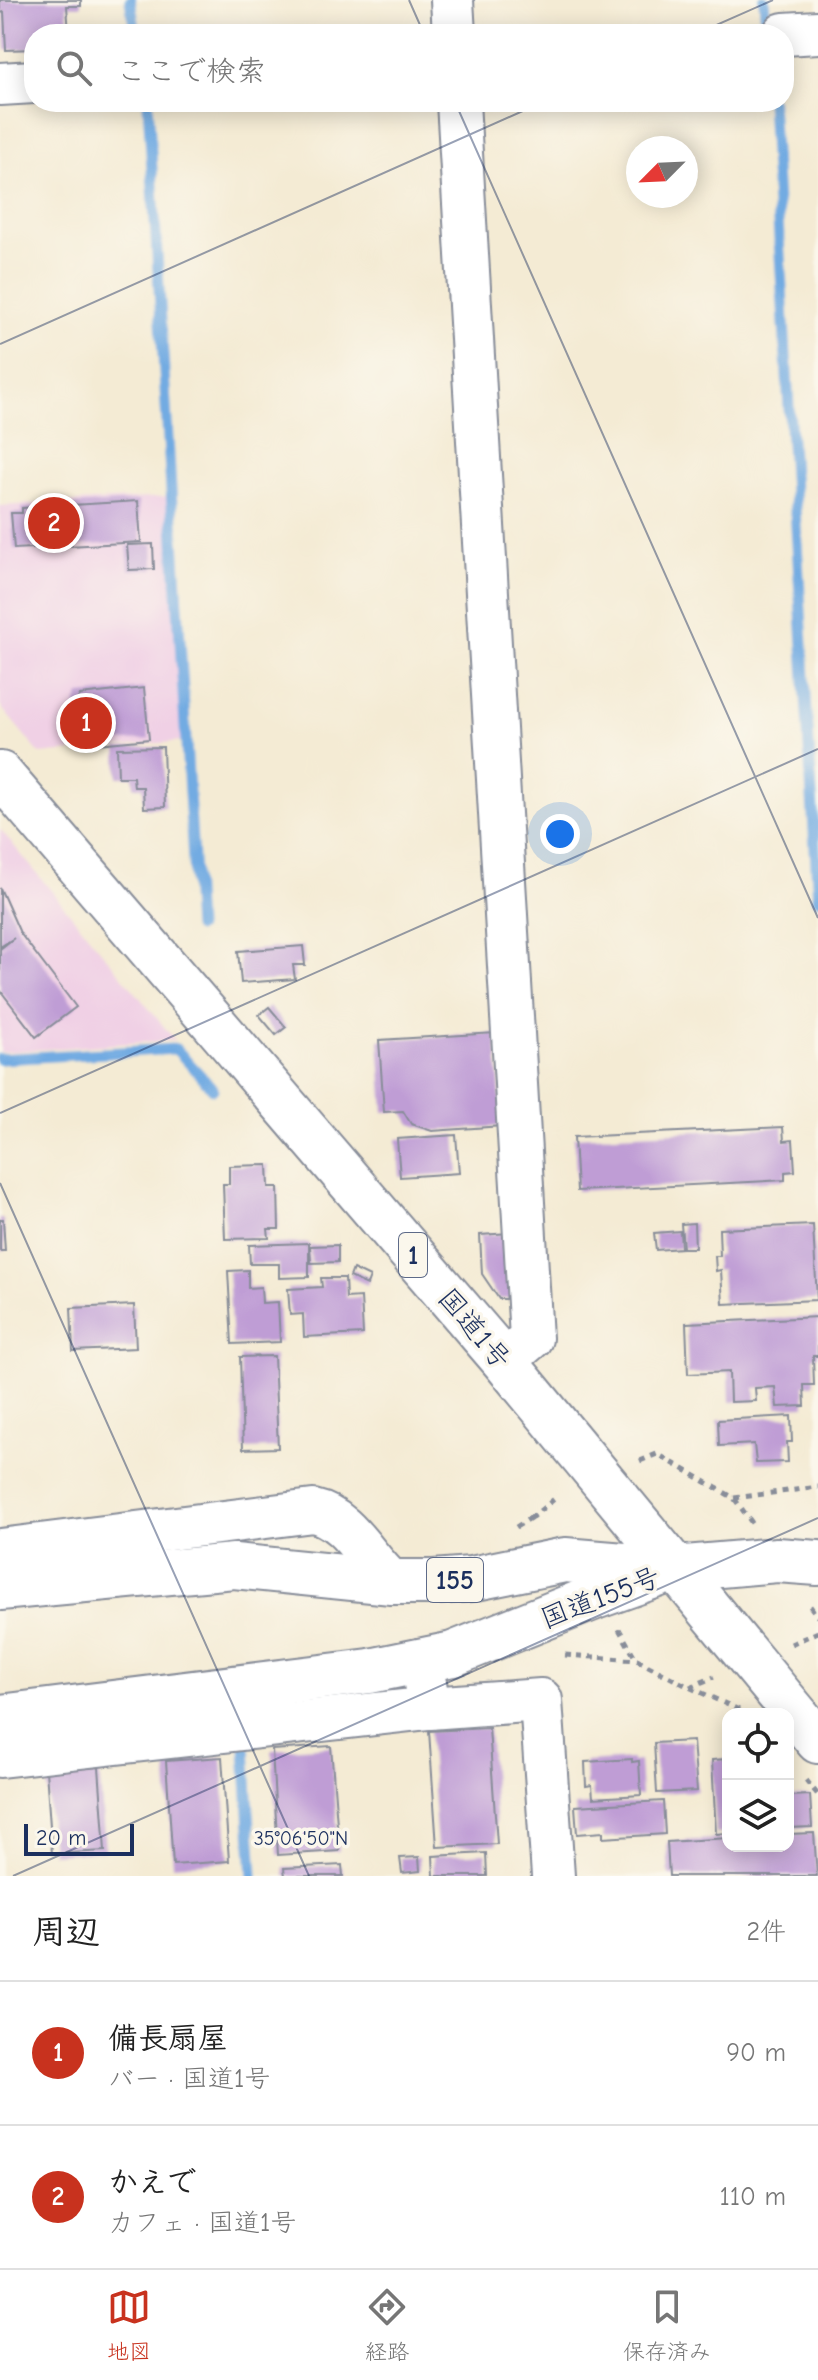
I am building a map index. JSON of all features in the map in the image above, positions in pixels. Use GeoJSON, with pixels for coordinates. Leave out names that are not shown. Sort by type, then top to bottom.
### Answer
{"type":"FeatureCollection","features":[{"type":"Feature","properties":{"kind":"main road","name":"国道1号"},"geometry":{"type":"LineString","coordinates":[[0,774],[504,1361],[818,1741]]}},
{"type":"Feature","properties":{"kind":"main road"},"geometry":{"type":"LineString","coordinates":[[674,1569],[783,1550],[818,1548]]}},
{"type":"Feature","properties":{"kind":"main road","name":"国道155号"},"geometry":{"type":"LineString","coordinates":[[0,1588],[234,1566],[392,1582],[471,1579],[565,1560],[674,1569]]}},
{"type":"Feature","properties":{"kind":"main road","name":"国道155号"},"geometry":{"type":"LineString","coordinates":[[0,1717],[422,1662],[453,1654],[674,1569]]}},
{"type":"Feature","properties":{"kind":"street"},"geometry":{"type":"LineString","coordinates":[[452,0],[453,24]]}},
{"type":"Feature","properties":{"kind":"street"},"geometry":{"type":"LineString","coordinates":[[794,33],[818,32]]}},
{"type":"Feature","properties":{"kind":"street"},"geometry":{"type":"LineString","coordinates":[[0,84],[24,83]]}},
{"type":"Feature","properties":{"kind":"street"},"geometry":{"type":"LineString","coordinates":[[459,112],[531,1338],[504,1361]]}},
{"type":"Feature","properties":{"kind":"street"},"geometry":{"type":"LineString","coordinates":[[0,1550],[313,1511],[339,1521],[392,1582]]}},
{"type":"Feature","properties":{"kind":"street"},"geometry":{"type":"LineString","coordinates":[[422,1662],[429,1708]]}},
{"type":"Feature","properties":{"kind":"street"},"geometry":{"type":"LineString","coordinates":[[0,1756],[429,1708],[541,1700],[553,1876]]}},
{"type":"Feature","properties":{"kind":"path"},"geometry":{"type":"LineString","coordinates":[[657,1454],[734,1498],[783,1550]]}},
{"type":"Feature","properties":{"kind":"path"},"geometry":{"type":"LineString","coordinates":[[734,1498],[818,1487]]}},
{"type":"Feature","properties":{"kind":"path"},"geometry":{"type":"LineString","coordinates":[[538,1525],[532,1517],[558,1496]]}},
{"type":"Feature","properties":{"kind":"path"},"geometry":{"type":"LineString","coordinates":[[810,1606],[818,1617]]}},
{"type":"Feature","properties":{"kind":"path"},"geometry":{"type":"LineString","coordinates":[[618,1626],[637,1660]]}},
{"type":"Feature","properties":{"kind":"path"},"geometry":{"type":"LineString","coordinates":[[791,1644],[818,1632]]}},
{"type":"Feature","properties":{"kind":"path"},"geometry":{"type":"LineString","coordinates":[[723,1673],[689,1687],[734,1708]]}},
{"type":"Feature","properties":{"kind":"shaded area"},"geometry":{"type":"Polygon","coordinates":[[[170,497],[183,741],[40,754],[0,706],[0,506],[170,497]]]}},
{"type":"Feature","properties":{"kind":"shaded area"},"geometry":{"type":"Polygon","coordinates":[[[0,829],[175,1040],[0,1052],[0,829]]]}},
{"type":"Feature","properties":{"kind":"building"},"geometry":{"type":"Polygon","coordinates":[[[0,0],[81,0],[81,6],[67,6],[68,24],[24,24],[24,49],[6,50],[4,12],[0,13],[0,0]]]}},
{"type":"Feature","properties":{"kind":"building"},"geometry":{"type":"Polygon","coordinates":[[[138,501],[141,542],[14,549],[11,513],[22,513],[22,508],[138,501]]]}},
{"type":"Feature","properties":{"kind":"building"},"geometry":{"type":"Polygon","coordinates":[[[153,544],[154,569],[129,570],[127,545],[153,544]]]}},
{"type":"Feature","properties":{"kind":"building"},"geometry":{"type":"Polygon","coordinates":[[[144,688],[149,739],[77,746],[76,728],[67,724],[80,695],[144,688]]]}},
{"type":"Feature","properties":{"kind":"building"},"geometry":{"type":"Polygon","coordinates":[[[163,747],[165,807],[144,808],[143,787],[134,787],[133,777],[118,777],[117,748],[163,747]]]}},
{"type":"Feature","properties":{"kind":"building"},"geometry":{"type":"Polygon","coordinates":[[[0,888],[20,933],[76,1007],[36,1037],[0,990],[0,949],[14,938],[0,947],[0,888]]]}},
{"type":"Feature","properties":{"kind":"building"},"geometry":{"type":"Polygon","coordinates":[[[303,946],[305,965],[293,965],[295,979],[241,983],[238,951],[303,946]]]}},
{"type":"Feature","properties":{"kind":"building"},"geometry":{"type":"Polygon","coordinates":[[[269,1007],[286,1027],[276,1035],[259,1015],[269,1007]]]}},
{"type":"Feature","properties":{"kind":"building"},"geometry":{"type":"Polygon","coordinates":[[[496,1033],[502,1126],[432,1131],[411,1124],[403,1111],[384,1112],[379,1040],[496,1033]]]}},
{"type":"Feature","properties":{"kind":"building"},"geometry":{"type":"Polygon","coordinates":[[[783,1127],[784,1141],[793,1140],[795,1171],[785,1172],[785,1180],[577,1191],[574,1137],[783,1127]]]}},
{"type":"Feature","properties":{"kind":"building"},"geometry":{"type":"Polygon","coordinates":[[[456,1135],[459,1173],[400,1177],[397,1139],[456,1135]]]}},
{"type":"Feature","properties":{"kind":"building"},"geometry":{"type":"Polygon","coordinates":[[[268,1165],[269,1187],[278,1187],[279,1229],[268,1229],[269,1238],[225,1239],[223,1184],[229,1184],[229,1166],[268,1165]]]}},
{"type":"Feature","properties":{"kind":"building"},"geometry":{"type":"Polygon","coordinates":[[[0,1219],[3,1219],[5,1251],[0,1251],[0,1219]]]}},
{"type":"Feature","properties":{"kind":"building"},"geometry":{"type":"Polygon","coordinates":[[[694,1223],[695,1248],[683,1248],[681,1224],[694,1223]]]}},
{"type":"Feature","properties":{"kind":"building"},"geometry":{"type":"Polygon","coordinates":[[[813,1225],[817,1300],[723,1304],[721,1270],[716,1271],[715,1256],[720,1256],[719,1229],[813,1225]]]}},
{"type":"Feature","properties":{"kind":"building"},"geometry":{"type":"Polygon","coordinates":[[[680,1231],[681,1248],[656,1250],[654,1233],[680,1231]]]}},
{"type":"Feature","properties":{"kind":"building"},"geometry":{"type":"Polygon","coordinates":[[[510,1233],[512,1299],[499,1299],[482,1274],[480,1235],[510,1233]]]}},
{"type":"Feature","properties":{"kind":"building"},"geometry":{"type":"Polygon","coordinates":[[[309,1243],[309,1277],[279,1278],[279,1264],[250,1264],[249,1245],[309,1243]]]}},
{"type":"Feature","properties":{"kind":"building"},"geometry":{"type":"Polygon","coordinates":[[[338,1245],[338,1262],[311,1263],[310,1246],[338,1245]]]}},
{"type":"Feature","properties":{"kind":"building"},"geometry":{"type":"Polygon","coordinates":[[[353,1269],[370,1277],[367,1285],[350,1277],[353,1269]]]}},
{"type":"Feature","properties":{"kind":"building"},"geometry":{"type":"Polygon","coordinates":[[[248,1270],[248,1288],[261,1287],[262,1303],[278,1302],[280,1342],[232,1344],[228,1271],[248,1270]]]}},
{"type":"Feature","properties":{"kind":"building"},"geometry":{"type":"Polygon","coordinates":[[[321,1278],[345,1278],[346,1298],[361,1297],[363,1334],[304,1337],[303,1314],[290,1315],[288,1289],[322,1287],[321,1278]]]}},
{"type":"Feature","properties":{"kind":"building"},"geometry":{"type":"Polygon","coordinates":[[[134,1305],[136,1348],[73,1351],[71,1308],[134,1305]]]}},
{"type":"Feature","properties":{"kind":"building"},"geometry":{"type":"Polygon","coordinates":[[[818,1317],[818,1356],[813,1356],[814,1385],[804,1385],[805,1406],[777,1407],[775,1387],[755,1388],[756,1401],[730,1402],[729,1372],[688,1374],[686,1323],[818,1317]]]}},
{"type":"Feature","properties":{"kind":"building"},"geometry":{"type":"Polygon","coordinates":[[[274,1356],[278,1448],[243,1449],[240,1357],[274,1356]]]}},
{"type":"Feature","properties":{"kind":"building"},"geometry":{"type":"Polygon","coordinates":[[[791,1416],[792,1442],[787,1442],[788,1462],[756,1463],[754,1444],[719,1446],[718,1420],[791,1416]]]}},
{"type":"Feature","properties":{"kind":"building"},"geometry":{"type":"Polygon","coordinates":[[[489,1728],[497,1844],[437,1847],[429,1731],[489,1728]]]}},
{"type":"Feature","properties":{"kind":"building"},"geometry":{"type":"Polygon","coordinates":[[[693,1741],[697,1791],[657,1793],[654,1743],[693,1741]]]}},
{"type":"Feature","properties":{"kind":"building"},"geometry":{"type":"Polygon","coordinates":[[[331,1746],[339,1851],[278,1855],[272,1750],[331,1746]]]}},
{"type":"Feature","properties":{"kind":"building"},"geometry":{"type":"Polygon","coordinates":[[[222,1757],[229,1861],[173,1865],[166,1761],[222,1757]]]}},
{"type":"Feature","properties":{"kind":"building"},"geometry":{"type":"Polygon","coordinates":[[[632,1759],[632,1762],[639,1761],[641,1795],[593,1798],[592,1785],[586,1786],[585,1762],[632,1759]]]}},
{"type":"Feature","properties":{"kind":"building"},"geometry":{"type":"Polygon","coordinates":[[[722,1759],[722,1834],[716,1834],[712,1760],[722,1759]]]}},
{"type":"Feature","properties":{"kind":"building"},"geometry":{"type":"Polygon","coordinates":[[[99,1767],[105,1851],[52,1854],[46,1770],[99,1767]]]}},
{"type":"Feature","properties":{"kind":"building"},"geometry":{"type":"Polygon","coordinates":[[[810,1795],[812,1827],[794,1828],[794,1796],[810,1795]]]}},
{"type":"Feature","properties":{"kind":"building"},"geometry":{"type":"Polygon","coordinates":[[[663,1801],[665,1834],[603,1838],[603,1832],[577,1834],[575,1806],[663,1801]]]}},
{"type":"Feature","properties":{"kind":"building"},"geometry":{"type":"Polygon","coordinates":[[[814,1833],[817,1876],[669,1876],[667,1842],[722,1838],[722,1852],[794,1852],[794,1834],[814,1833]]]}},
{"type":"Feature","properties":{"kind":"building"},"geometry":{"type":"Polygon","coordinates":[[[486,1853],[487,1876],[434,1876],[433,1856],[486,1853]]]}},
{"type":"Feature","properties":{"kind":"building"},"geometry":{"type":"Polygon","coordinates":[[[419,1857],[420,1871],[402,1873],[400,1858],[419,1857]]]}},
{"type":"Feature","properties":{"kind":"building"},"geometry":{"type":"Polygon","coordinates":[[[342,1865],[343,1876],[285,1876],[284,1868],[342,1865]]]}},
{"type":"Feature","properties":{"kind":"waterway"},"geometry":{"type":"LineString","coordinates":[[130,0],[134,24]]}},
{"type":"Feature","properties":{"kind":"waterway"},"geometry":{"type":"LineString","coordinates":[[764,0],[766,24]]}},
{"type":"Feature","properties":{"kind":"waterway"},"geometry":{"type":"LineString","coordinates":[[149,112],[197,927]]}},
{"type":"Feature","properties":{"kind":"waterway"},"geometry":{"type":"LineString","coordinates":[[772,112],[818,899]]}},
{"type":"Feature","properties":{"kind":"waterway"},"geometry":{"type":"LineString","coordinates":[[0,1059],[176,1049],[213,1089]]}},
{"type":"Feature","properties":{"kind":"waterway"},"geometry":{"type":"LineString","coordinates":[[245,1748],[253,1876]]}},
{"type":"Feature","properties":{"kind":"place","name":"かえで"},"geometry":{"type":"Point","coordinates":[54,523]}},
{"type":"Feature","properties":{"kind":"place","name":"備長扇屋"},"geometry":{"type":"Point","coordinates":[86,723]}}]}
